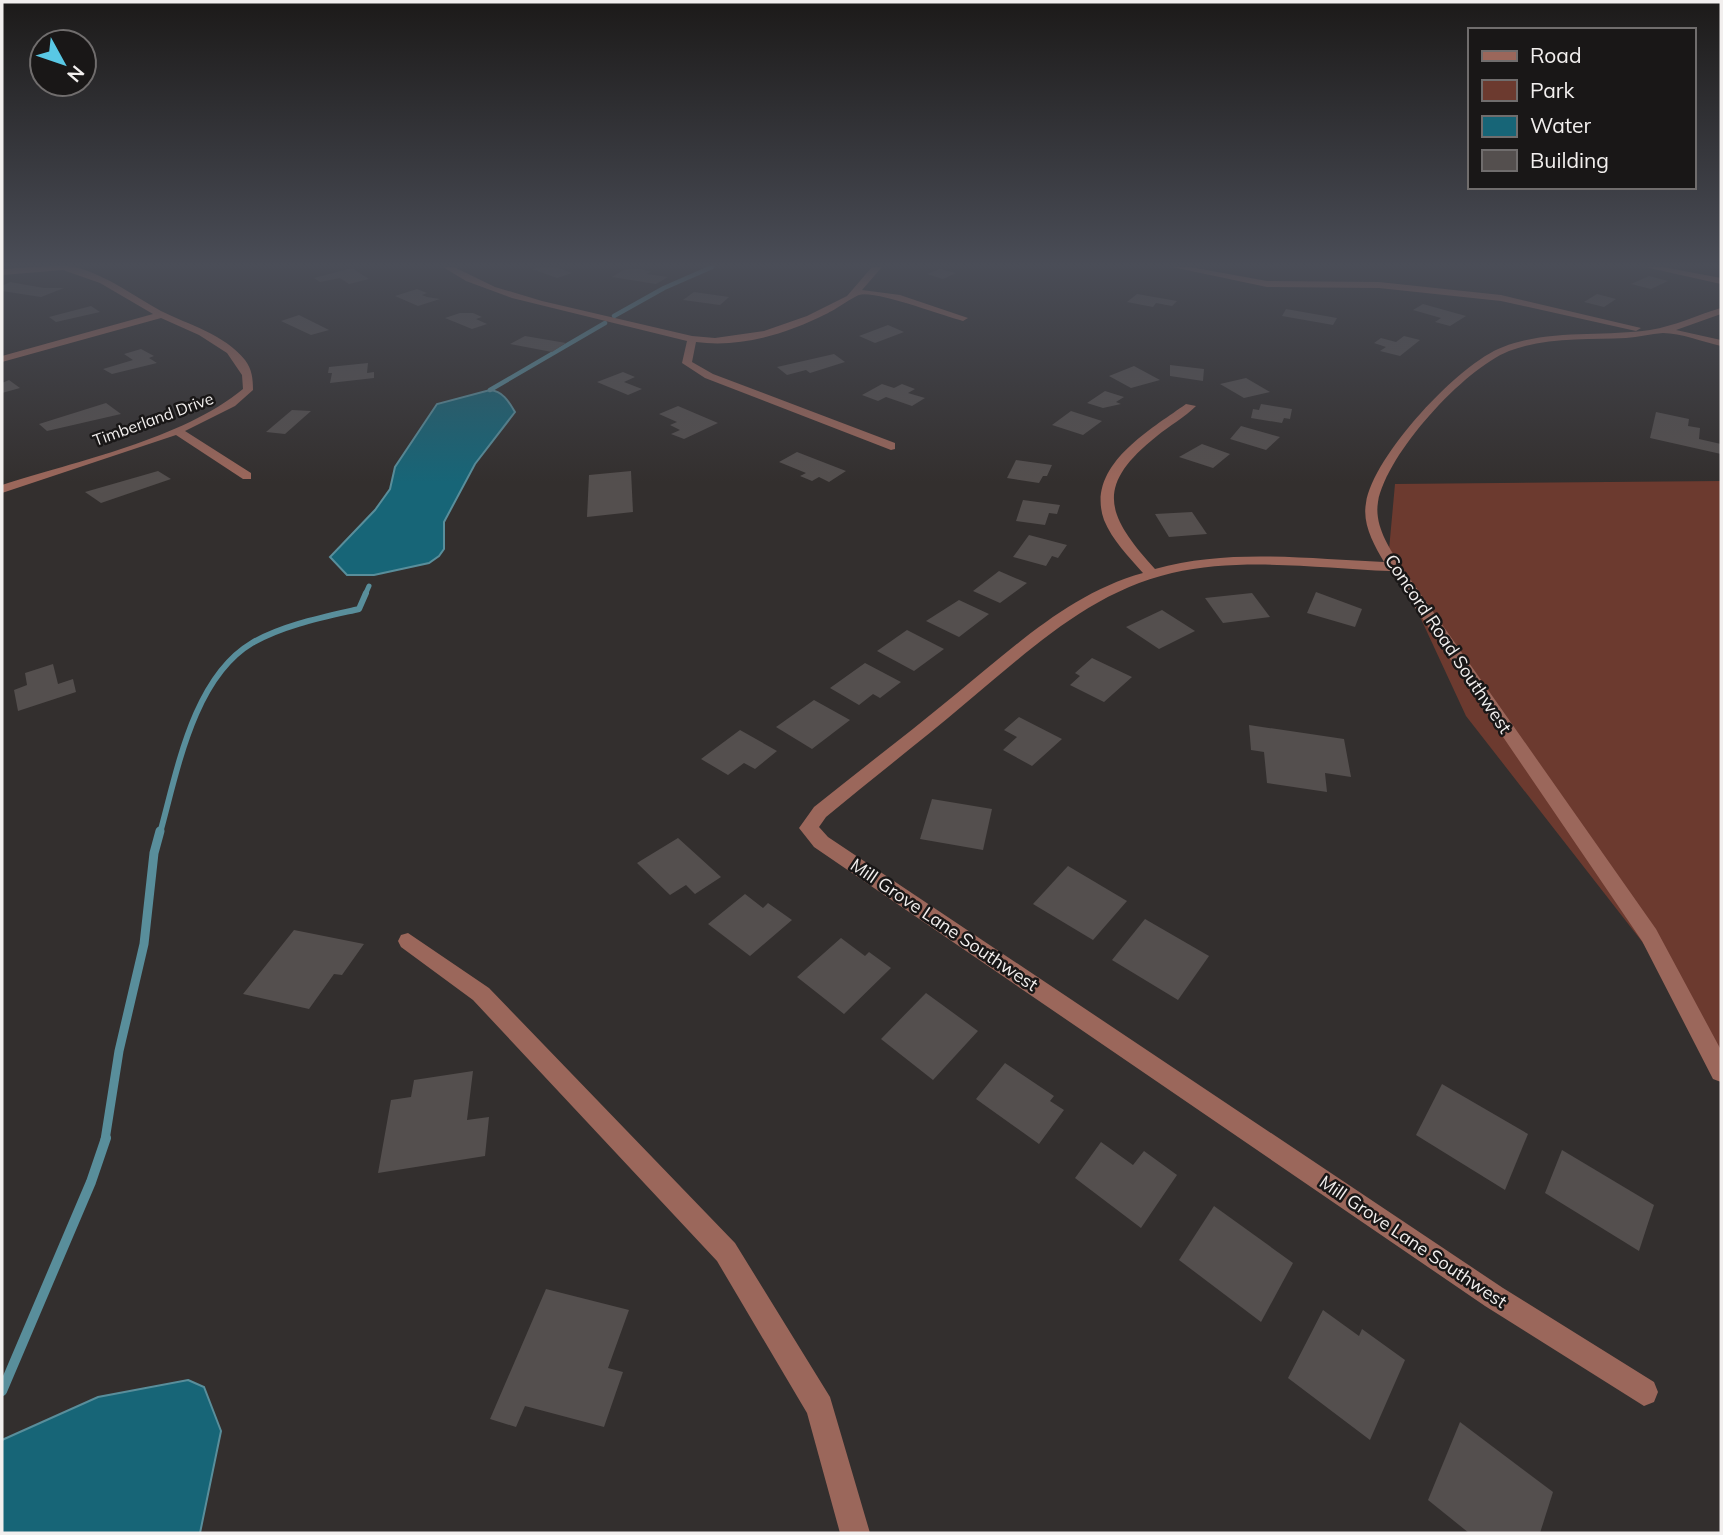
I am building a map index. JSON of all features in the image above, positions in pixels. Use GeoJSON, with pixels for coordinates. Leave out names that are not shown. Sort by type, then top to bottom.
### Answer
{"type":"FeatureCollection","features":[{"type":"Feature","properties":{"kind":"street"},"geometry":{"type":"LineString","coordinates":[[2,359],[76,339]]}},
{"type":"Feature","properties":{"kind":"street","name":"Timberland Drive"},"geometry":{"type":"LineString","coordinates":[[2,489],[176,430],[236,403],[248,390],[247,372],[232,353],[212,339]]}},
{"type":"Feature","properties":{"kind":"street"},"geometry":{"type":"LineString","coordinates":[[697,339],[692,339],[687,363],[709,376],[891,446]]}},
{"type":"Feature","properties":{"kind":"street","name":"Concord Road Southwest"},"geometry":{"type":"LineString","coordinates":[[1583,339],[1521,345],[1486,356],[1469,371],[1394,456],[1375,491],[1371,508],[1374,527],[1394,567],[1649,935],[1721,1072]]}},
{"type":"Feature","properties":{"kind":"street"},"geometry":{"type":"LineString","coordinates":[[1698,339],[1721,343]]}},
{"type":"Feature","properties":{"kind":"street"},"geometry":{"type":"LineString","coordinates":[[1152,574],[1127,549],[1111,520],[1107,508],[1110,481],[1114,469],[1128,451],[1190,406]]}},
{"type":"Feature","properties":{"kind":"street"},"geometry":{"type":"LineString","coordinates":[[176,430],[247,476]]}},
{"type":"Feature","properties":{"kind":"street","name":"Mill Grove Lane Southwest"},"geometry":{"type":"LineString","coordinates":[[1394,567],[1239,563],[1201,565],[1152,574],[1083,601],[836,798],[820,812],[808,828],[821,842],[1494,1297],[1644,1392]]}},
{"type":"Feature","properties":{"kind":"street"},"geometry":{"type":"LineString","coordinates":[[408,941],[481,994],[726,1252],[820,1408],[855,1533]]}},
{"type":"Feature","properties":{"kind":"green space"},"geometry":{"type":"Polygon","coordinates":[[[1721,481],[1721,1053],[1700,1016],[1466,716],[1389,550],[1395,484],[1721,481]]]}},
{"type":"Feature","properties":{"kind":"water"},"geometry":{"type":"Polygon","coordinates":[[[490,390],[502,395],[515,412],[475,464],[444,522],[444,549],[439,556],[429,563],[374,575],[347,575],[330,557],[375,510],[390,489],[395,467],[437,404],[490,390]]]}},
{"type":"Feature","properties":{"kind":"water"},"geometry":{"type":"Polygon","coordinates":[[[188,1380],[204,1387],[221,1431],[200,1533],[2,1533],[2,1440],[98,1397],[188,1380]]]}},
{"type":"Feature","properties":{"kind":"building"},"geometry":{"type":"Polygon","coordinates":[[[520,339],[566,343],[552,352],[510,344],[520,339]]]}},
{"type":"Feature","properties":{"kind":"building"},"geometry":{"type":"Polygon","coordinates":[[[865,339],[887,339],[875,343],[865,339]]]}},
{"type":"Feature","properties":{"kind":"building"},"geometry":{"type":"Polygon","coordinates":[[[1380,339],[1396,342],[1400,339],[1420,340],[1400,356],[1380,351],[1386,347],[1374,343],[1380,339]]]}},
{"type":"Feature","properties":{"kind":"building"},"geometry":{"type":"Polygon","coordinates":[[[141,349],[154,356],[149,358],[157,363],[112,374],[103,369],[133,360],[124,354],[141,349]]]}},
{"type":"Feature","properties":{"kind":"building"},"geometry":{"type":"Polygon","coordinates":[[[834,354],[845,362],[810,373],[806,370],[787,375],[777,367],[834,354]]]}},
{"type":"Feature","properties":{"kind":"building"},"geometry":{"type":"Polygon","coordinates":[[[368,363],[367,373],[374,372],[374,378],[330,383],[332,373],[328,373],[329,367],[368,363]]]}},
{"type":"Feature","properties":{"kind":"building"},"geometry":{"type":"Polygon","coordinates":[[[1170,365],[1204,369],[1203,381],[1170,376],[1170,365]]]}},
{"type":"Feature","properties":{"kind":"building"},"geometry":{"type":"Polygon","coordinates":[[[1134,366],[1160,380],[1131,388],[1109,376],[1134,366]]]}},
{"type":"Feature","properties":{"kind":"building"},"geometry":{"type":"Polygon","coordinates":[[[623,372],[635,377],[624,382],[642,389],[628,395],[597,382],[623,372]]]}},
{"type":"Feature","properties":{"kind":"building"},"geometry":{"type":"Polygon","coordinates":[[[1246,378],[1270,392],[1244,398],[1220,384],[1246,378]]]}},
{"type":"Feature","properties":{"kind":"building"},"geometry":{"type":"Polygon","coordinates":[[[9,380],[20,388],[2,393],[2,383],[9,380]]]}},
{"type":"Feature","properties":{"kind":"building"},"geometry":{"type":"Polygon","coordinates":[[[882,384],[894,388],[902,384],[915,389],[908,393],[925,398],[912,406],[886,397],[878,401],[862,395],[882,384]]]}},
{"type":"Feature","properties":{"kind":"building"},"geometry":{"type":"Polygon","coordinates":[[[1105,391],[1124,397],[1116,402],[1121,404],[1103,408],[1087,403],[1105,391]]]}},
{"type":"Feature","properties":{"kind":"building"},"geometry":{"type":"Polygon","coordinates":[[[106,403],[121,414],[47,431],[39,424],[106,403]]]}},
{"type":"Feature","properties":{"kind":"building"},"geometry":{"type":"Polygon","coordinates":[[[1261,404],[1292,409],[1290,419],[1284,418],[1282,423],[1251,418],[1253,409],[1259,410],[1261,404]]]}},
{"type":"Feature","properties":{"kind":"building"},"geometry":{"type":"Polygon","coordinates":[[[678,406],[718,423],[684,439],[671,434],[680,430],[670,425],[677,422],[659,414],[678,406]]]}},
{"type":"Feature","properties":{"kind":"building"},"geometry":{"type":"Polygon","coordinates":[[[292,410],[311,411],[285,434],[266,432],[292,410]]]}},
{"type":"Feature","properties":{"kind":"building"},"geometry":{"type":"Polygon","coordinates":[[[1071,411],[1102,421],[1083,435],[1052,425],[1071,411]]]}},
{"type":"Feature","properties":{"kind":"building"},"geometry":{"type":"Polygon","coordinates":[[[1656,412],[1689,419],[1688,426],[1700,428],[1699,439],[1721,444],[1721,454],[1650,438],[1656,412]]]}},
{"type":"Feature","properties":{"kind":"building"},"geometry":{"type":"Polygon","coordinates":[[[1241,426],[1280,437],[1266,450],[1230,439],[1241,426]]]}},
{"type":"Feature","properties":{"kind":"building"},"geometry":{"type":"Polygon","coordinates":[[[1202,444],[1230,454],[1213,468],[1179,457],[1202,444]]]}},
{"type":"Feature","properties":{"kind":"building"},"geometry":{"type":"Polygon","coordinates":[[[797,452],[846,471],[829,482],[819,477],[812,481],[800,476],[806,473],[779,462],[797,452]]]}},
{"type":"Feature","properties":{"kind":"building"},"geometry":{"type":"Polygon","coordinates":[[[1016,460],[1052,465],[1047,476],[1043,476],[1039,483],[1007,478],[1016,460]]]}},
{"type":"Feature","properties":{"kind":"building"},"geometry":{"type":"Polygon","coordinates":[[[158,471],[171,479],[101,503],[85,492],[158,471]]]}},
{"type":"Feature","properties":{"kind":"building"},"geometry":{"type":"Polygon","coordinates":[[[631,471],[633,512],[587,517],[589,475],[631,471]]]}},
{"type":"Feature","properties":{"kind":"building"},"geometry":{"type":"Polygon","coordinates":[[[1023,500],[1060,505],[1057,514],[1049,513],[1045,525],[1016,521],[1023,500]]]}},
{"type":"Feature","properties":{"kind":"building"},"geometry":{"type":"Polygon","coordinates":[[[1192,512],[1207,534],[1169,537],[1155,514],[1192,512]]]}},
{"type":"Feature","properties":{"kind":"building"},"geometry":{"type":"Polygon","coordinates":[[[1029,535],[1067,545],[1058,558],[1052,556],[1046,566],[1013,557],[1029,535]]]}},
{"type":"Feature","properties":{"kind":"building"},"geometry":{"type":"Polygon","coordinates":[[[999,571],[1027,583],[1000,603],[973,591],[999,571]]]}},
{"type":"Feature","properties":{"kind":"building"},"geometry":{"type":"Polygon","coordinates":[[[1316,592],[1362,609],[1355,627],[1307,613],[1316,592]]]}},
{"type":"Feature","properties":{"kind":"building"},"geometry":{"type":"Polygon","coordinates":[[[1252,593],[1270,617],[1223,623],[1205,598],[1252,593]]]}},
{"type":"Feature","properties":{"kind":"building"},"geometry":{"type":"Polygon","coordinates":[[[959,600],[989,614],[959,637],[926,621],[959,600]]]}},
{"type":"Feature","properties":{"kind":"building"},"geometry":{"type":"Polygon","coordinates":[[[1162,610],[1195,631],[1159,649],[1126,627],[1162,610]]]}},
{"type":"Feature","properties":{"kind":"building"},"geometry":{"type":"Polygon","coordinates":[[[907,630],[944,649],[914,671],[877,651],[907,630]]]}},
{"type":"Feature","properties":{"kind":"building"},"geometry":{"type":"Polygon","coordinates":[[[1092,658],[1132,677],[1104,702],[1070,685],[1080,676],[1075,673],[1092,658]]]}},
{"type":"Feature","properties":{"kind":"building"},"geometry":{"type":"Polygon","coordinates":[[[865,663],[901,682],[880,698],[873,694],[859,705],[830,688],[865,663]]]}},
{"type":"Feature","properties":{"kind":"building"},"geometry":{"type":"Polygon","coordinates":[[[53,664],[58,684],[73,679],[76,692],[18,711],[14,690],[27,685],[25,673],[53,664]]]}},
{"type":"Feature","properties":{"kind":"building"},"geometry":{"type":"Polygon","coordinates":[[[814,700],[850,720],[812,749],[776,727],[814,700]]]}},
{"type":"Feature","properties":{"kind":"building"},"geometry":{"type":"Polygon","coordinates":[[[1019,717],[1062,739],[1032,766],[1003,750],[1017,737],[1004,730],[1019,717]]]}},
{"type":"Feature","properties":{"kind":"building"},"geometry":{"type":"Polygon","coordinates":[[[1249,725],[1344,739],[1351,777],[1325,773],[1327,792],[1267,783],[1264,752],[1251,750],[1249,725]]]}},
{"type":"Feature","properties":{"kind":"building"},"geometry":{"type":"Polygon","coordinates":[[[740,730],[777,751],[755,769],[744,763],[728,775],[701,759],[740,730]]]}},
{"type":"Feature","properties":{"kind":"building"},"geometry":{"type":"Polygon","coordinates":[[[932,799],[992,809],[983,850],[920,839],[932,799]]]}},
{"type":"Feature","properties":{"kind":"building"},"geometry":{"type":"Polygon","coordinates":[[[678,838],[721,877],[695,894],[686,885],[670,895],[637,863],[678,838]]]}},
{"type":"Feature","properties":{"kind":"building"},"geometry":{"type":"Polygon","coordinates":[[[1068,866],[1127,901],[1093,940],[1033,904],[1068,866]]]}},
{"type":"Feature","properties":{"kind":"building"},"geometry":{"type":"Polygon","coordinates":[[[745,894],[763,908],[768,903],[792,920],[750,956],[708,924],[745,894]]]}},
{"type":"Feature","properties":{"kind":"building"},"geometry":{"type":"Polygon","coordinates":[[[1145,919],[1209,956],[1178,1000],[1112,960],[1145,919]]]}},
{"type":"Feature","properties":{"kind":"building"},"geometry":{"type":"Polygon","coordinates":[[[294,930],[364,944],[342,975],[334,974],[309,1009],[243,994],[294,930]]]}},
{"type":"Feature","properties":{"kind":"building"},"geometry":{"type":"Polygon","coordinates":[[[841,938],[865,956],[869,952],[891,968],[844,1014],[797,977],[841,938]]]}},
{"type":"Feature","properties":{"kind":"building"},"geometry":{"type":"Polygon","coordinates":[[[926,993],[978,1031],[933,1080],[881,1039],[926,993]]]}},
{"type":"Feature","properties":{"kind":"building"},"geometry":{"type":"Polygon","coordinates":[[[1005,1063],[1054,1096],[1050,1101],[1064,1110],[1039,1144],[976,1099],[1005,1063]]]}},
{"type":"Feature","properties":{"kind":"building"},"geometry":{"type":"Polygon","coordinates":[[[473,1071],[467,1120],[489,1117],[485,1156],[378,1173],[391,1100],[411,1097],[414,1080],[473,1071]]]}},
{"type":"Feature","properties":{"kind":"building"},"geometry":{"type":"Polygon","coordinates":[[[1442,1084],[1528,1134],[1505,1190],[1416,1135],[1442,1084]]]}},
{"type":"Feature","properties":{"kind":"building"},"geometry":{"type":"Polygon","coordinates":[[[1101,1142],[1133,1165],[1144,1151],[1177,1175],[1141,1228],[1075,1178],[1101,1142]]]}},
{"type":"Feature","properties":{"kind":"building"},"geometry":{"type":"Polygon","coordinates":[[[1562,1150],[1654,1205],[1639,1251],[1545,1193],[1562,1150]]]}},
{"type":"Feature","properties":{"kind":"building"},"geometry":{"type":"Polygon","coordinates":[[[1214,1206],[1293,1263],[1261,1322],[1179,1260],[1214,1206]]]}},
{"type":"Feature","properties":{"kind":"building"},"geometry":{"type":"Polygon","coordinates":[[[546,1289],[629,1310],[608,1368],[623,1372],[604,1427],[525,1406],[516,1427],[490,1419],[546,1289]]]}},
{"type":"Feature","properties":{"kind":"building"},"geometry":{"type":"Polygon","coordinates":[[[1323,1310],[1359,1336],[1362,1329],[1405,1360],[1370,1440],[1288,1378],[1323,1310]]]}},
{"type":"Feature","properties":{"kind":"building"},"geometry":{"type":"Polygon","coordinates":[[[1460,1422],[1553,1492],[1540,1533],[1469,1533],[1428,1500],[1460,1422]]]}},
{"type":"Feature","properties":{"kind":"waterway"},"geometry":{"type":"LineString","coordinates":[[490,390],[578,339]]}},
{"type":"Feature","properties":{"kind":"waterway"},"geometry":{"type":"LineString","coordinates":[[365,595],[369,586]]}},
{"type":"Feature","properties":{"kind":"waterway"},"geometry":{"type":"LineString","coordinates":[[160,833],[190,728],[201,702],[232,659],[252,643],[277,631],[359,609],[366,593]]}},
{"type":"Feature","properties":{"kind":"waterway"},"geometry":{"type":"LineString","coordinates":[[105,1140],[119,1051],[144,944],[154,853],[160,831]]}},
{"type":"Feature","properties":{"kind":"waterway"},"geometry":{"type":"LineString","coordinates":[[2,1391],[91,1182],[106,1138]]}}]}
